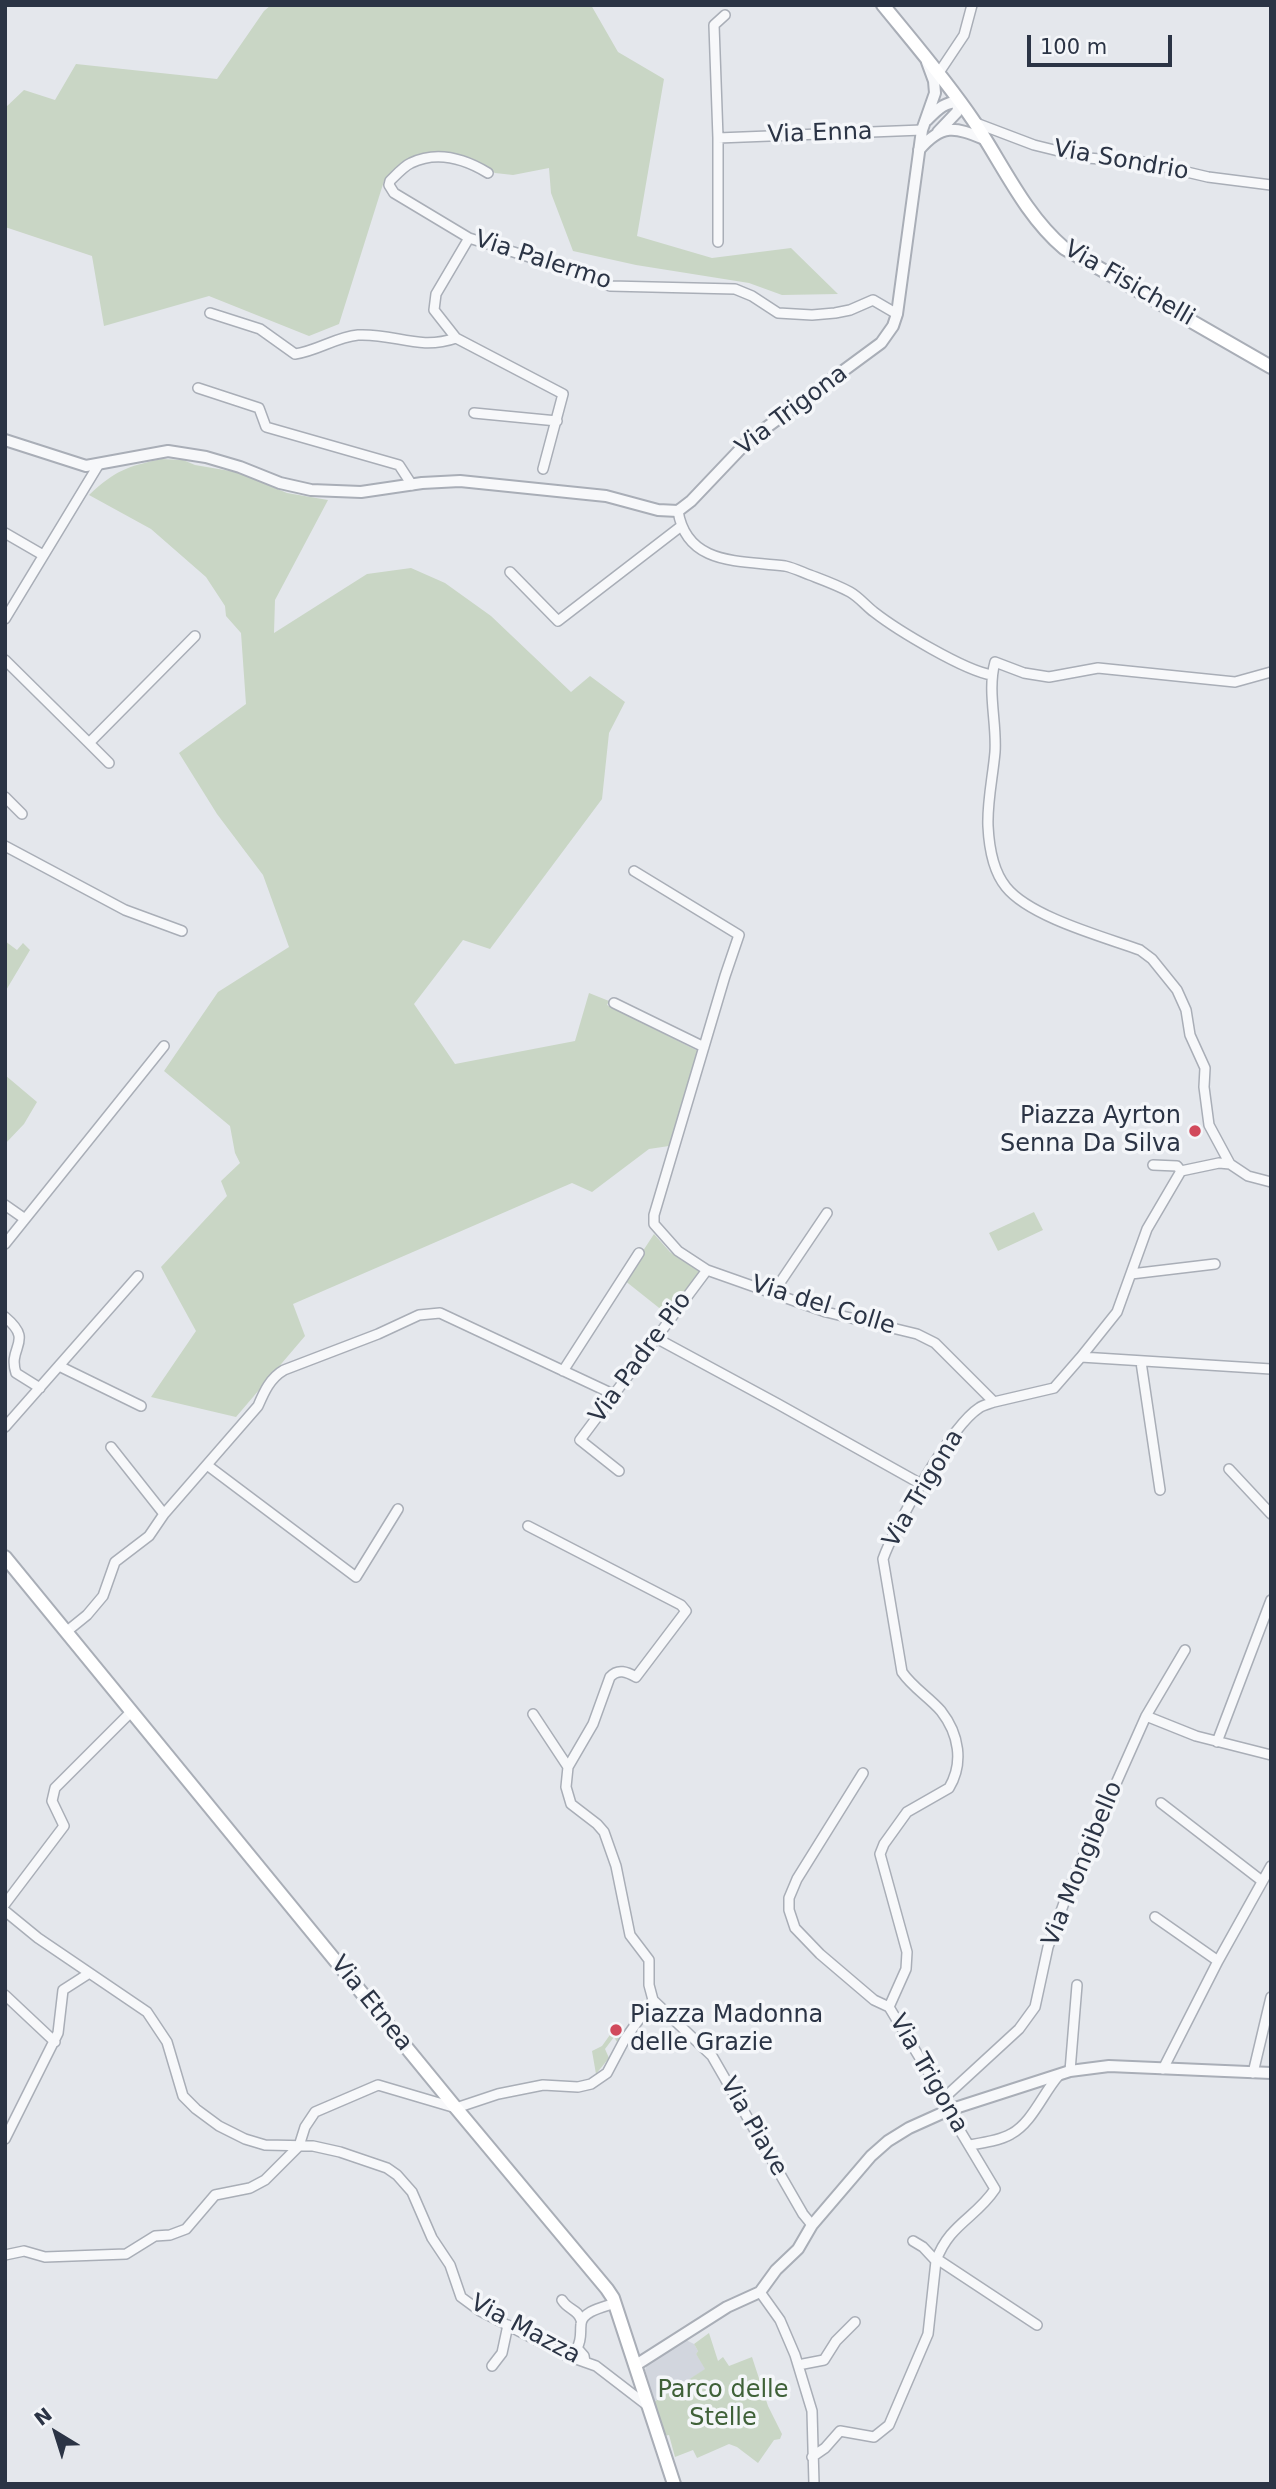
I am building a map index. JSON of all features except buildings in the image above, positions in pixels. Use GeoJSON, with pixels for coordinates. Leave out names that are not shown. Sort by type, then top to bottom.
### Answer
{"type":"FeatureCollection","features":[{"type":"Feature","properties":{"kind":"main road","name":"Via Fisichelli"},"geometry":{"type":"LineString","coordinates":[[883,5],[960,102],[1043,229],[1064,248],[1271,367]]}},
{"type":"Feature","properties":{"kind":"main road","name":"Via Etnea"},"geometry":{"type":"LineString","coordinates":[[5,1558],[607,2289],[636,2365],[674,2484]]}},
{"type":"Feature","properties":{"kind":"street"},"geometry":{"type":"LineString","coordinates":[[938,74],[964,35],[972,5]]}},
{"type":"Feature","properties":{"kind":"street"},"geometry":{"type":"LineString","coordinates":[[718,242],[714,24],[725,15]]}},
{"type":"Feature","properties":{"kind":"street","name":"Via Trigona"},"geometry":{"type":"LineString","coordinates":[[678,511],[691,501],[748,441],[881,343],[893,326],[897,314],[923,126],[934,93],[934,81],[925,56]]}},
{"type":"Feature","properties":{"kind":"street"},"geometry":{"type":"LineString","coordinates":[[919,149],[957,112],[960,102],[944,105],[923,126]]}},
{"type":"Feature","properties":{"kind":"street","name":"Via Sondrio"},"geometry":{"type":"LineString","coordinates":[[975,123],[1034,145],[1087,158],[1144,162],[1208,177],[1271,185]]}},
{"type":"Feature","properties":{"kind":"street","name":"Via Enna"},"geometry":{"type":"LineString","coordinates":[[718,138],[923,126]]}},
{"type":"Feature","properties":{"kind":"street"},"geometry":{"type":"LineString","coordinates":[[938,132],[950,129],[984,139]]}},
{"type":"Feature","properties":{"kind":"street","name":"Via Palermo"},"geometry":{"type":"LineString","coordinates":[[488,173],[457,158],[429,158],[410,163],[389,185],[394,193],[469,238],[561,267],[610,286],[735,289],[752,296],[778,313],[812,315],[850,310],[873,300],[897,314]]}},
{"type":"Feature","properties":{"kind":"street"},"geometry":{"type":"LineString","coordinates":[[469,238],[436,294],[434,310],[456,338],[563,394],[543,469]]}},
{"type":"Feature","properties":{"kind":"street"},"geometry":{"type":"LineString","coordinates":[[211,313],[260,329],[295,354],[306,353],[356,335],[425,344],[438,344],[456,338]]}},
{"type":"Feature","properties":{"kind":"street"},"geometry":{"type":"LineString","coordinates":[[198,388],[259,408],[266,427],[399,465],[412,485]]}},
{"type":"Feature","properties":{"kind":"street"},"geometry":{"type":"LineString","coordinates":[[474,413],[557,421]]}},
{"type":"Feature","properties":{"kind":"street"},"geometry":{"type":"LineString","coordinates":[[5,440],[86,466],[168,451],[206,457],[280,483],[311,489],[361,492],[460,481],[606,496],[658,510],[678,511],[680,527],[713,557],[789,567],[835,585],[852,593],[886,621],[942,653],[982,673],[992,675]]}},
{"type":"Feature","properties":{"kind":"street"},"geometry":{"type":"LineString","coordinates":[[5,619],[99,464]]}},
{"type":"Feature","properties":{"kind":"street"},"geometry":{"type":"LineString","coordinates":[[510,572],[558,621],[680,527]]}},
{"type":"Feature","properties":{"kind":"street"},"geometry":{"type":"LineString","coordinates":[[5,533],[43,555]]}},
{"type":"Feature","properties":{"kind":"street"},"geometry":{"type":"LineString","coordinates":[[89,743],[194,636]]}},
{"type":"Feature","properties":{"kind":"street"},"geometry":{"type":"LineString","coordinates":[[5,660],[109,763]]}},
{"type":"Feature","properties":{"kind":"street"},"geometry":{"type":"LineString","coordinates":[[1271,672],[1235,682],[1098,668],[1049,677],[1024,673],[995,662],[992,675],[997,732],[988,823],[989,842],[996,869],[1016,897],[1039,911],[1140,950],[1152,959],[1177,990],[1186,1010],[1190,1035],[1205,1068],[1204,1087],[1209,1125],[1230,1164],[1248,1176],[1271,1182]]}},
{"type":"Feature","properties":{"kind":"street"},"geometry":{"type":"LineString","coordinates":[[5,797],[22,814]]}},
{"type":"Feature","properties":{"kind":"street"},"geometry":{"type":"LineString","coordinates":[[5,846],[125,910],[182,931]]}},
{"type":"Feature","properties":{"kind":"street","name":"Via del Colle"},"geometry":{"type":"LineString","coordinates":[[634,871],[739,935],[654,1215],[654,1224],[678,1251],[707,1270],[826,1312],[917,1334],[935,1343],[994,1402]]}},
{"type":"Feature","properties":{"kind":"street"},"geometry":{"type":"LineString","coordinates":[[614,1003],[704,1047]]}},
{"type":"Feature","properties":{"kind":"street"},"geometry":{"type":"LineString","coordinates":[[5,1244],[164,1046]]}},
{"type":"Feature","properties":{"kind":"street"},"geometry":{"type":"LineString","coordinates":[[994,1402],[1054,1388],[1117,1312],[1151,1222],[1181,1171],[1209,1163],[1230,1164]]}},
{"type":"Feature","properties":{"kind":"street"},"geometry":{"type":"LineString","coordinates":[[1153,1165],[1177,1166],[1181,1171]]}},
{"type":"Feature","properties":{"kind":"street"},"geometry":{"type":"LineString","coordinates":[[5,1205],[25,1219]]}},
{"type":"Feature","properties":{"kind":"street"},"geometry":{"type":"LineString","coordinates":[[773,1293],[827,1213]]}},
{"type":"Feature","properties":{"kind":"street"},"geometry":{"type":"LineString","coordinates":[[563,1371],[639,1253]]}},
{"type":"Feature","properties":{"kind":"street"},"geometry":{"type":"LineString","coordinates":[[1131,1274],[1215,1265]]}},
{"type":"Feature","properties":{"kind":"street","name":"Via Padre Pio"},"geometry":{"type":"LineString","coordinates":[[619,1471],[580,1440],[707,1270]]}},
{"type":"Feature","properties":{"kind":"street"},"geometry":{"type":"LineString","coordinates":[[5,1427],[138,1276]]}},
{"type":"Feature","properties":{"kind":"street"},"geometry":{"type":"LineString","coordinates":[[66,1632],[87,1615],[103,1596],[115,1562],[149,1535],[258,1406],[264,1391],[276,1374],[419,1315],[440,1313],[615,1395]]}},
{"type":"Feature","properties":{"kind":"street"},"geometry":{"type":"LineString","coordinates":[[5,1317],[20,1334],[14,1363],[16,1373],[40,1388]]}},
{"type":"Feature","properties":{"kind":"street"},"geometry":{"type":"LineString","coordinates":[[656,1338],[921,1484]]}},
{"type":"Feature","properties":{"kind":"street"},"geometry":{"type":"LineString","coordinates":[[1081,1357],[1271,1369]]}},
{"type":"Feature","properties":{"kind":"street"},"geometry":{"type":"LineString","coordinates":[[1141,1362],[1160,1490]]}},
{"type":"Feature","properties":{"kind":"street"},"geometry":{"type":"LineString","coordinates":[[5,1370],[14,1363]]}},
{"type":"Feature","properties":{"kind":"street"},"geometry":{"type":"LineString","coordinates":[[59,1366],[141,1406]]}},
{"type":"Feature","properties":{"kind":"street","name":"Via Trigona"},"geometry":{"type":"LineString","coordinates":[[812,2456],[825,2448],[840,2431],[874,2437],[889,2425],[928,2334],[937,2260],[953,2231],[995,2189],[889,2007],[906,1969],[907,1952],[880,1854],[907,1812],[949,1788],[959,1755],[956,1739],[941,1712],[909,1683],[902,1672],[883,1559],[921,1484],[950,1440],[978,1408],[994,1402]]}},
{"type":"Feature","properties":{"kind":"street"},"geometry":{"type":"LineString","coordinates":[[111,1447],[164,1514]]}},
{"type":"Feature","properties":{"kind":"street"},"geometry":{"type":"LineString","coordinates":[[207,1465],[356,1577],[398,1509]]}},
{"type":"Feature","properties":{"kind":"street"},"geometry":{"type":"LineString","coordinates":[[1229,1469],[1271,1514]]}},
{"type":"Feature","properties":{"kind":"street"},"geometry":{"type":"LineString","coordinates":[[5,2255],[24,2251],[45,2257],[126,2254],[155,2236],[170,2235],[186,2229],[215,2195],[250,2189],[265,2180],[299,2146],[304,2127],[315,2112],[378,2085],[456,2108],[543,2085],[578,2087],[598,2080],[607,2073],[625,2039],[653,2000],[649,1984],[649,1960],[630,1936],[622,1890],[608,1842],[597,1824],[572,1804],[565,1787],[568,1767],[593,1724],[610,1676],[614,1672],[623,1671],[636,1677],[685,1611],[681,1605],[528,1526]]}},
{"type":"Feature","properties":{"kind":"street"},"geometry":{"type":"LineString","coordinates":[[1217,1742],[1271,1600]]}},
{"type":"Feature","properties":{"kind":"street","name":"Via Mongibello"},"geometry":{"type":"LineString","coordinates":[[944,2098],[1018,2029],[1035,2007],[1048,1947],[1069,1889],[1146,1716],[1185,1650]]}},
{"type":"Feature","properties":{"kind":"street"},"geometry":{"type":"LineString","coordinates":[[5,1904],[64,1826],[52,1801],[55,1788],[132,1711]]}},
{"type":"Feature","properties":{"kind":"street"},"geometry":{"type":"LineString","coordinates":[[533,1714],[568,1767]]}},
{"type":"Feature","properties":{"kind":"street"},"geometry":{"type":"LineString","coordinates":[[1146,1716],[1217,1742],[1271,1755]]}},
{"type":"Feature","properties":{"kind":"street"},"geometry":{"type":"LineString","coordinates":[[863,1773],[797,1879],[789,1898],[789,1910],[795,1927],[820,1954],[863,1992],[889,2007]]}},
{"type":"Feature","properties":{"kind":"street"},"geometry":{"type":"LineString","coordinates":[[1161,1803],[1262,1881]]}},
{"type":"Feature","properties":{"kind":"street"},"geometry":{"type":"LineString","coordinates":[[1163,2069],[1218,1961],[1271,1866]]}},
{"type":"Feature","properties":{"kind":"street","name":"Via Mazza"},"geometry":{"type":"LineString","coordinates":[[5,1911],[38,1938],[146,2012],[167,2042],[183,2096],[196,2109],[219,2126],[245,2139],[265,2145],[313,2146],[387,2168],[412,2192],[432,2238],[450,2265],[461,2297],[480,2311],[565,2355],[596,2366],[649,2407]]}},
{"type":"Feature","properties":{"kind":"street"},"geometry":{"type":"LineString","coordinates":[[1155,1917],[1218,1961]]}},
{"type":"Feature","properties":{"kind":"street"},"geometry":{"type":"LineString","coordinates":[[5,2139],[55,2042],[63,1990],[88,1973]]}},
{"type":"Feature","properties":{"kind":"street"},"geometry":{"type":"LineString","coordinates":[[969,2146],[1010,2135],[1030,2116],[1046,2089],[1065,2072],[1077,1985]]}},
{"type":"Feature","properties":{"kind":"street"},"geometry":{"type":"LineString","coordinates":[[5,1994],[55,2042]]}},
{"type":"Feature","properties":{"kind":"street"},"geometry":{"type":"LineString","coordinates":[[1253,2073],[1271,1997]]}},
{"type":"Feature","properties":{"kind":"street","name":"Via Piave"},"geometry":{"type":"LineString","coordinates":[[653,2000],[712,2056],[803,2214],[812,2225]]}},
{"type":"Feature","properties":{"kind":"street"},"geometry":{"type":"LineString","coordinates":[[636,2365],[727,2308],[760,2292],[776,2270],[798,2249],[812,2225],[872,2156],[888,2141],[909,2128],[949,2110],[1065,2072],[1109,2066],[1271,2073]]}},
{"type":"Feature","properties":{"kind":"street"},"geometry":{"type":"LineString","coordinates":[[913,2241],[937,2260],[1037,2325]]}},
{"type":"Feature","properties":{"kind":"street"},"geometry":{"type":"LineString","coordinates":[[760,2292],[780,2320],[812,2411],[814,2484]]}},
{"type":"Feature","properties":{"kind":"street"},"geometry":{"type":"LineString","coordinates":[[562,2300],[566,2308],[575,2311],[581,2320]]}},
{"type":"Feature","properties":{"kind":"street"},"geometry":{"type":"LineString","coordinates":[[584,2362],[584,2356],[577,2348],[581,2341],[581,2320],[584,2315],[614,2303]]}},
{"type":"Feature","properties":{"kind":"street"},"geometry":{"type":"LineString","coordinates":[[798,2365],[824,2360],[836,2341],[855,2322]]}},
{"type":"Feature","properties":{"kind":"street"},"geometry":{"type":"LineString","coordinates":[[492,2366],[502,2353],[508,2325]]}},
{"type":"Feature","properties":{"kind":"shaded area"},"geometry":{"type":"Polygon","coordinates":[[[686,2340],[694,2344],[698,2351],[696,2354],[706,2369],[654,2402],[645,2370],[647,2365],[686,2340]]]}},
{"type":"Feature","properties":{"kind":"green space"},"geometry":{"type":"Polygon","coordinates":[[[271,5],[591,5],[618,52],[664,79],[637,236],[712,258],[791,248],[838,294],[782,295],[749,283],[636,265],[573,251],[551,193],[549,168],[513,175],[495,173],[474,161],[445,152],[410,160],[384,181],[339,324],[309,336],[209,296],[104,326],[92,256],[5,227],[5,108],[24,90],[55,100],[76,64],[217,79],[264,11],[271,5]]]}},
{"type":"Feature","properties":{"kind":"green space"},"geometry":{"type":"Polygon","coordinates":[[[161,459],[183,460],[195,465],[236,472],[287,493],[328,500],[275,600],[274,633],[367,574],[411,568],[445,583],[491,616],[571,692],[590,676],[625,702],[609,733],[602,799],[490,949],[463,940],[414,1004],[455,1064],[575,1041],[589,993],[609,1001],[607,1005],[698,1051],[669,1146],[649,1149],[592,1192],[572,1183],[293,1304],[305,1336],[236,1417],[151,1397],[196,1331],[161,1267],[227,1196],[221,1181],[240,1163],[235,1153],[230,1126],[164,1071],[218,992],[289,947],[263,875],[217,814],[179,753],[246,704],[241,633],[226,616],[225,606],[206,577],[151,529],[89,495],[122,471],[161,459]]]}},
{"type":"Feature","properties":{"kind":"green space"},"geometry":{"type":"Polygon","coordinates":[[[5,941],[17,950],[23,943],[30,950],[5,992],[5,941]]]}},
{"type":"Feature","properties":{"kind":"green space"},"geometry":{"type":"Polygon","coordinates":[[[5,1075],[37,1102],[24,1124],[5,1144],[5,1075]]]}},
{"type":"Feature","properties":{"kind":"green space"},"geometry":{"type":"Polygon","coordinates":[[[1034,1212],[1043,1230],[998,1251],[989,1233],[1034,1212]]]}},
{"type":"Feature","properties":{"kind":"green space"},"geometry":{"type":"Polygon","coordinates":[[[654,1234],[670,1252],[700,1272],[668,1315],[624,1280],[654,1234]]]}},
{"type":"Feature","properties":{"kind":"green space"},"geometry":{"type":"Polygon","coordinates":[[[612,2032],[619,2038],[617,2042],[614,2037],[605,2049],[609,2058],[596,2074],[592,2051],[602,2046],[612,2032]]]}},
{"type":"Feature","properties":{"kind":"green space","name":"Parco delle Stelle"},"geometry":{"type":"Polygon","coordinates":[[[709,2333],[718,2361],[723,2357],[729,2366],[752,2357],[768,2406],[782,2434],[780,2439],[774,2440],[758,2463],[729,2444],[697,2458],[693,2450],[675,2457],[669,2435],[664,2436],[654,2402],[705,2369],[696,2354],[698,2351],[694,2344],[709,2333]]]}},
{"type":"Feature","properties":{"kind":"place","name":"Piazza Ayrton Senna Da Silva"},"geometry":{"type":"Point","coordinates":[1195,1131]}},
{"type":"Feature","properties":{"kind":"place","name":"Piazza Madonna delle Grazie"},"geometry":{"type":"Point","coordinates":[616,2030]}}]}
